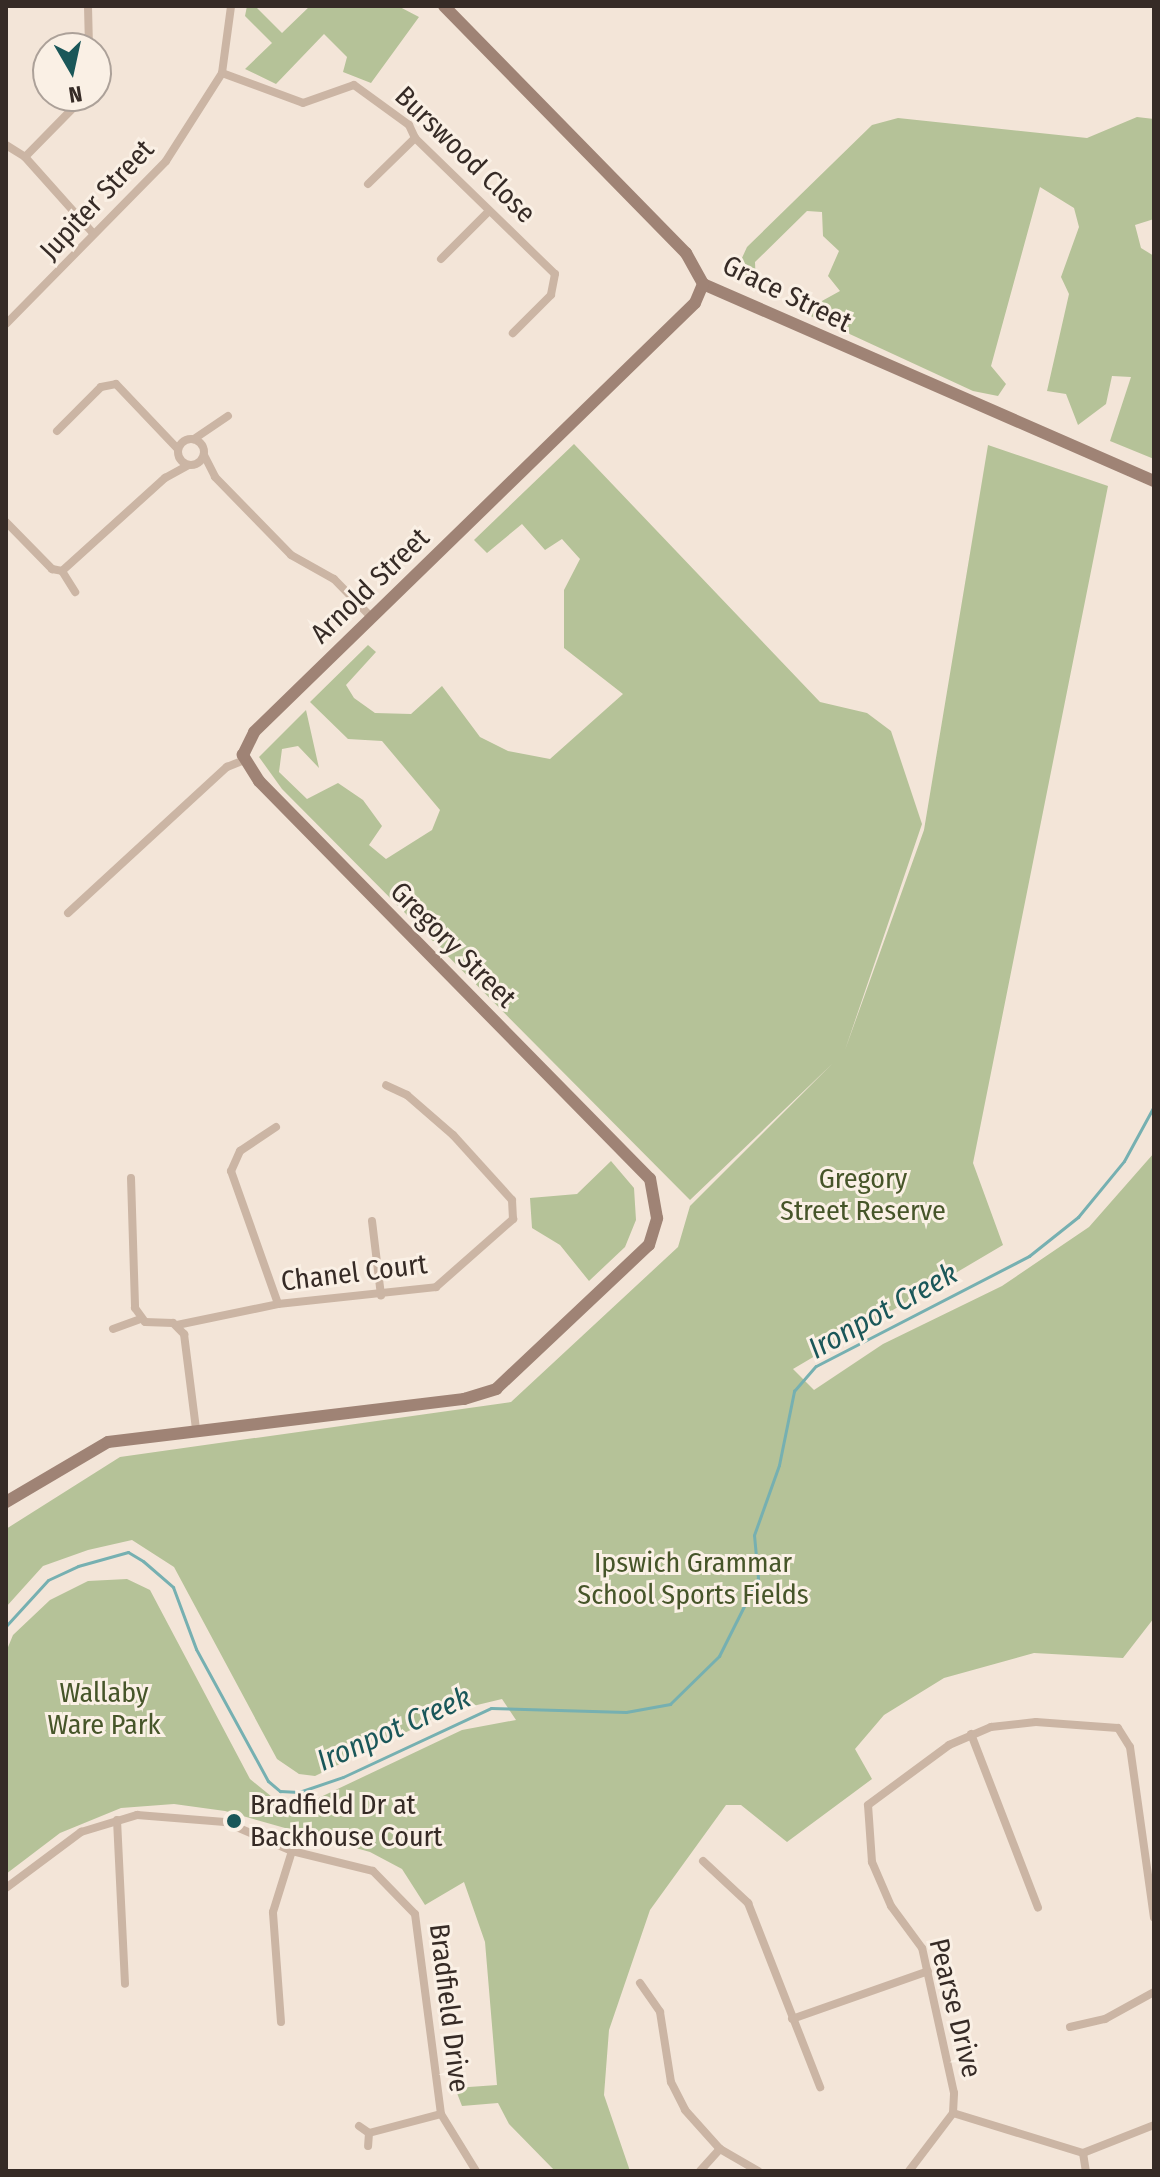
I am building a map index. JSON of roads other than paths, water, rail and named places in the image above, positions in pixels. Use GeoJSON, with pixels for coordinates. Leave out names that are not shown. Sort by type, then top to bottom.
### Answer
{"type":"FeatureCollection","features":[{"type":"Feature","properties":{"kind":"main road","name":"Grace Street"},"geometry":{"type":"LineString","coordinates":[[444,6],[686,253],[703,284],[1154,481]]}},
{"type":"Feature","properties":{"kind":"main road","name":"Arnold Street"},"geometry":{"type":"LineString","coordinates":[[244,760],[254,732],[695,303],[703,284]]}},
{"type":"Feature","properties":{"kind":"main road","name":"Gregory Street"},"geometry":{"type":"LineString","coordinates":[[6,1502],[96,1445],[196,1429],[424,1402],[492,1383],[536,1353],[634,1259],[651,1211],[648,1190],[631,1162],[244,760]]}},
{"type":"Feature","properties":{"kind":"street"},"geometry":{"type":"LineString","coordinates":[[88,6],[89,32]]}},
{"type":"Feature","properties":{"kind":"street","name":"Jupiter Street"},"geometry":{"type":"LineString","coordinates":[[6,324],[78,256],[92,232],[118,216],[147,185],[222,73],[231,6]]}},
{"type":"Feature","properties":{"kind":"street","name":"Burswood Close"},"geometry":{"type":"LineString","coordinates":[[222,73],[303,103],[354,85],[409,125],[415,138],[480,196],[488,212],[556,279],[551,295],[513,333]]}},
{"type":"Feature","properties":{"kind":"street"},"geometry":{"type":"LineString","coordinates":[[25,157],[69,112]]}},
{"type":"Feature","properties":{"kind":"street"},"geometry":{"type":"LineString","coordinates":[[368,184],[415,138]]}},
{"type":"Feature","properties":{"kind":"street"},"geometry":{"type":"LineString","coordinates":[[6,145],[25,157],[92,232]]}},
{"type":"Feature","properties":{"kind":"street"},"geometry":{"type":"LineString","coordinates":[[441,259],[488,212]]}},
{"type":"Feature","properties":{"kind":"street"},"geometry":{"type":"LineString","coordinates":[[57,431],[111,383],[125,388],[163,427],[190,465],[215,477],[291,555],[334,579],[372,618]]}},
{"type":"Feature","properties":{"kind":"street"},"geometry":{"type":"LineString","coordinates":[[165,478],[178,451],[190,439],[215,428],[228,416]]}},
{"type":"Feature","properties":{"kind":"street"},"geometry":{"type":"LineString","coordinates":[[163,427],[190,439],[204,452],[215,477]]}},
{"type":"Feature","properties":{"kind":"street"},"geometry":{"type":"LineString","coordinates":[[62,571],[165,478],[190,465],[204,452],[215,428]]}},
{"type":"Feature","properties":{"kind":"street"},"geometry":{"type":"LineString","coordinates":[[6,522],[52,569],[62,571],[75,592]]}},
{"type":"Feature","properties":{"kind":"street"},"geometry":{"type":"LineString","coordinates":[[68,913],[221,772],[244,760]]}},
{"type":"Feature","properties":{"kind":"street","name":"Chanel Court"},"geometry":{"type":"LineString","coordinates":[[177,1325],[278,1304],[381,1295],[448,1282],[516,1211],[453,1135],[386,1085]]}},
{"type":"Feature","properties":{"kind":"street"},"geometry":{"type":"LineString","coordinates":[[276,1127],[240,1151],[231,1171],[278,1304]]}},
{"type":"Feature","properties":{"kind":"street"},"geometry":{"type":"LineString","coordinates":[[131,1178],[135,1308],[141,1319]]}},
{"type":"Feature","properties":{"kind":"street"},"geometry":{"type":"LineString","coordinates":[[372,1221],[381,1295]]}},
{"type":"Feature","properties":{"kind":"street"},"geometry":{"type":"LineString","coordinates":[[113,1329],[141,1319],[177,1325],[184,1334],[196,1429]]}},
{"type":"Feature","properties":{"kind":"street"},"geometry":{"type":"LineString","coordinates":[[1038,1908],[971,1734],[1036,1722],[1118,1728],[1130,1747],[1154,1917]]}},
{"type":"Feature","properties":{"kind":"street","name":"Pearse Drive"},"geometry":{"type":"LineString","coordinates":[[909,2171],[953,2113],[922,1948],[891,1906],[872,1862],[868,1805],[971,1734]]}},
{"type":"Feature","properties":{"kind":"street","name":"Bradfield Drive"},"geometry":{"type":"LineString","coordinates":[[6,1888],[81,1832],[117,1820],[174,1814],[225,1822],[292,1851],[373,1871],[413,1911],[441,2114],[476,2171]]}},
{"type":"Feature","properties":{"kind":"street"},"geometry":{"type":"LineString","coordinates":[[117,1820],[125,1984]]}},
{"type":"Feature","properties":{"kind":"street"},"geometry":{"type":"LineString","coordinates":[[281,2022],[273,1912],[292,1851]]}},
{"type":"Feature","properties":{"kind":"street"},"geometry":{"type":"LineString","coordinates":[[703,1861],[748,1903],[820,2087]]}},
{"type":"Feature","properties":{"kind":"street"},"geometry":{"type":"LineString","coordinates":[[792,2019],[928,1971]]}},
{"type":"Feature","properties":{"kind":"street"},"geometry":{"type":"LineString","coordinates":[[640,1983],[660,2012],[671,2082],[685,2110],[720,2149],[758,2171]]}},
{"type":"Feature","properties":{"kind":"street"},"geometry":{"type":"LineString","coordinates":[[1070,2027],[1105,2019],[1154,1992]]}},
{"type":"Feature","properties":{"kind":"street"},"geometry":{"type":"LineString","coordinates":[[953,2113],[1083,2153],[1114,2146],[1154,2125]]}},
{"type":"Feature","properties":{"kind":"street"},"geometry":{"type":"LineString","coordinates":[[359,2126],[369,2133],[441,2114]]}},
{"type":"Feature","properties":{"kind":"street"},"geometry":{"type":"LineString","coordinates":[[368,2146],[369,2133]]}},
{"type":"Feature","properties":{"kind":"street"},"geometry":{"type":"LineString","coordinates":[[700,2171],[720,2149]]}},
{"type":"Feature","properties":{"kind":"street"},"geometry":{"type":"LineString","coordinates":[[1083,2153],[1086,2171]]}},
{"type":"Feature","properties":{"kind":"waterway","name":"Ironpot Creek"},"geometry":{"type":"LineString","coordinates":[[6,1626],[48,1580],[78,1566],[128,1552],[143,1561],[173,1587],[196,1649],[268,1781],[280,1791],[299,1792],[343,1777],[491,1708],[626,1712],[670,1704],[719,1656],[758,1578],[754,1535],[779,1465],[794,1391],[816,1366],[1029,1256],[1078,1217],[1124,1161],[1154,1106]]}},
{"type":"Feature","properties":{"kind":"place","name":"Bradfield Dr at Backhouse Court"},"geometry":{"type":"Point","coordinates":[234,1821]}},
{"type":"Feature","properties":{"kind":"park label","name":"Gregory Street Reserve"},"geometry":{"type":"Point","coordinates":[863,1195]}},
{"type":"Feature","properties":{"kind":"park label","name":"Ipswich Grammar School Sports Fields"},"geometry":{"type":"Point","coordinates":[693,1579]}},
{"type":"Feature","properties":{"kind":"park label","name":"Wallaby Ware Park"},"geometry":{"type":"Point","coordinates":[104,1709]}}]}
